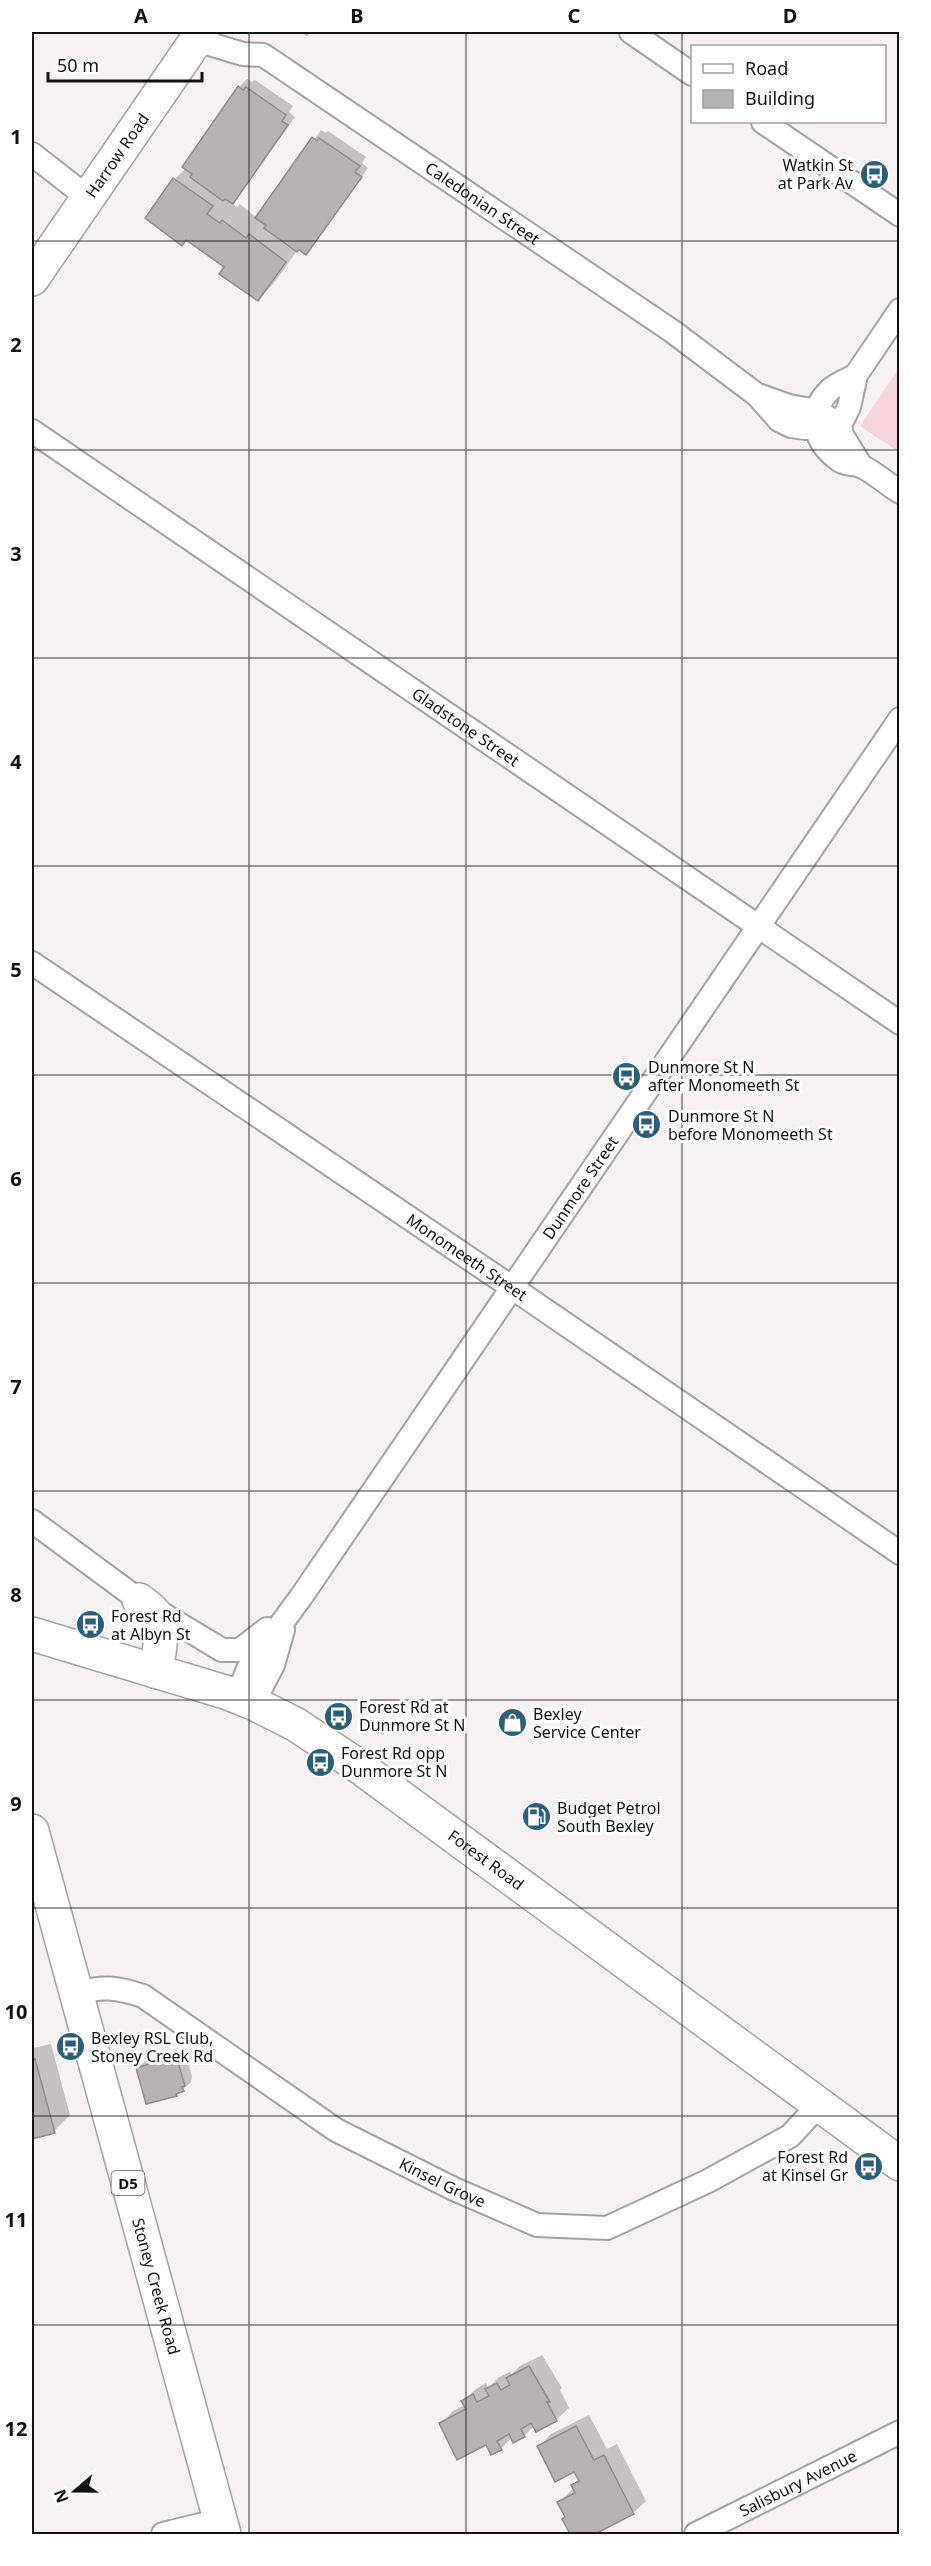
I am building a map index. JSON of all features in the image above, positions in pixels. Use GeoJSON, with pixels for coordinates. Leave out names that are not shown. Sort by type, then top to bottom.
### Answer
{"type":"FeatureCollection","features":[{"type":"Feature","properties":{"kind":"main road","name":"Harrow Road"},"geometry":{"type":"LineString","coordinates":[[32,279],[199,36]]}},
{"type":"Feature","properties":{"kind":"main road"},"geometry":{"type":"LineString","coordinates":[[139,1600],[143,1614],[143,1667]]}},
{"type":"Feature","properties":{"kind":"main road","name":"Forest Road"},"geometry":{"type":"LineString","coordinates":[[32,1634],[245,1700],[295,1724],[357,1764],[900,2164]]}},
{"type":"Feature","properties":{"kind":"main road","name":"Stoney Creek Road"},"geometry":{"type":"LineString","coordinates":[[32,1832],[222,2527]]}},
{"type":"Feature","properties":{"kind":"street"},"geometry":{"type":"LineString","coordinates":[[631,32],[691,73]]}},
{"type":"Feature","properties":{"kind":"street","name":"Caledonian Street"},"geometry":{"type":"LineString","coordinates":[[199,36],[243,54],[263,55],[672,332],[757,395],[779,420],[791,426],[816,419],[840,425]]}},
{"type":"Feature","properties":{"kind":"street"},"geometry":{"type":"LineString","coordinates":[[764,123],[900,214]]}},
{"type":"Feature","properties":{"kind":"street"},"geometry":{"type":"LineString","coordinates":[[32,154],[87,197]]}},
{"type":"Feature","properties":{"kind":"street"},"geometry":{"type":"LineString","coordinates":[[861,466],[843,435],[840,425],[849,407],[856,375],[900,310]]}},
{"type":"Feature","properties":{"kind":"street"},"geometry":{"type":"LineString","coordinates":[[856,375],[832,389],[816,419],[823,447],[841,462],[861,466],[900,492]]}},
{"type":"Feature","properties":{"kind":"street","name":"Gladstone Street"},"geometry":{"type":"LineString","coordinates":[[32,431],[900,1023]]}},
{"type":"Feature","properties":{"kind":"street","name":"Dunmore Street"},"geometry":{"type":"LineString","coordinates":[[245,1700],[273,1665],[282,1632],[301,1597],[900,719]]}},
{"type":"Feature","properties":{"kind":"street","name":"Monomeeth Street"},"geometry":{"type":"LineString","coordinates":[[32,963],[900,1553]]}},
{"type":"Feature","properties":{"kind":"street"},"geometry":{"type":"LineString","coordinates":[[32,1521],[139,1600]]}},
{"type":"Feature","properties":{"kind":"street","name":"Dunmore Street"},"geometry":{"type":"LineString","coordinates":[[139,1600],[228,1652],[240,1650],[251,1643],[301,1597]]}},
{"type":"Feature","properties":{"kind":"street","name":"Kinsel Grove"},"geometry":{"type":"LineString","coordinates":[[76,1992],[97,1988],[120,1988],[143,1996],[336,2130],[454,2189],[537,2225],[607,2228],[708,2181],[790,2136],[819,2105]]}},
{"type":"Feature","properties":{"kind":"street","name":"Salisbury Avenue"},"geometry":{"type":"LineString","coordinates":[[696,2535],[900,2432]]}},
{"type":"Feature","properties":{"kind":"street"},"geometry":{"type":"LineString","coordinates":[[163,2535],[222,2527]]}},
{"type":"Feature","properties":{"kind":"shaded area"},"geometry":{"type":"Polygon","coordinates":[[[899,368],[899,452],[860,426],[899,368]]]}},
{"type":"Feature","properties":{"kind":"building"},"geometry":{"type":"Polygon","coordinates":[[[238,86],[243,90],[246,87],[286,115],[282,121],[288,125],[233,204],[225,199],[223,201],[190,177],[192,174],[182,167],[238,86]]]}},
{"type":"Feature","properties":{"kind":"building"},"geometry":{"type":"Polygon","coordinates":[[[312,137],[317,141],[319,138],[360,166],[355,172],[362,177],[306,255],[299,250],[297,252],[264,228],[266,225],[255,218],[312,137]]]}},
{"type":"Feature","properties":{"kind":"building"},"geometry":{"type":"Polygon","coordinates":[[[173,178],[213,206],[207,214],[220,223],[222,220],[246,238],[249,234],[286,262],[258,301],[219,274],[224,267],[186,240],[182,246],[145,218],[173,178]]]}},
{"type":"Feature","properties":{"kind":"building"},"geometry":{"type":"Polygon","coordinates":[[[176,2056],[185,2086],[182,2087],[184,2091],[176,2094],[177,2096],[146,2104],[136,2068],[176,2056]]]}},
{"type":"Feature","properties":{"kind":"building"},"geometry":{"type":"Polygon","coordinates":[[[35,2059],[55,2133],[32,2139],[32,2060],[35,2059]]]}},
{"type":"Feature","properties":{"kind":"building"},"geometry":{"type":"Polygon","coordinates":[[[529,2366],[550,2402],[547,2402],[557,2421],[536,2432],[531,2423],[521,2429],[525,2437],[513,2443],[509,2434],[497,2441],[502,2450],[491,2455],[486,2445],[457,2460],[439,2423],[466,2409],[461,2401],[473,2394],[477,2402],[489,2396],[485,2389],[497,2383],[501,2390],[510,2385],[506,2378],[529,2366]]]}},
{"type":"Feature","properties":{"kind":"building"},"geometry":{"type":"Polygon","coordinates":[[[576,2426],[594,2460],[604,2455],[634,2514],[595,2534],[570,2534],[557,2502],[575,2493],[571,2485],[579,2481],[574,2472],[555,2482],[537,2446],[576,2426]]]}},
{"type":"Feature","properties":{"kind":"place","name":"Watkin St at Park Av"},"geometry":{"type":"Point","coordinates":[874,174]}},
{"type":"Feature","properties":{"kind":"place","name":"Dunmore St N after Monomeeth St"},"geometry":{"type":"Point","coordinates":[627,1076]}},
{"type":"Feature","properties":{"kind":"place","name":"Dunmore St N before Monomeeth St"},"geometry":{"type":"Point","coordinates":[647,1125]}},
{"type":"Feature","properties":{"kind":"place","name":"Forest Rd at Albyn St"},"geometry":{"type":"Point","coordinates":[90,1625]}},
{"type":"Feature","properties":{"kind":"place","name":"Forest Rd at Dunmore St N"},"geometry":{"type":"Point","coordinates":[338,1716]}},
{"type":"Feature","properties":{"kind":"place","name":"Bexley Service Center"},"geometry":{"type":"Point","coordinates":[512,1723]}},
{"type":"Feature","properties":{"kind":"place","name":"Forest Rd opp Dunmore St N"},"geometry":{"type":"Point","coordinates":[320,1762]}},
{"type":"Feature","properties":{"kind":"place","name":"Budget Petrol South Bexley"},"geometry":{"type":"Point","coordinates":[536,1817]}},
{"type":"Feature","properties":{"kind":"place","name":"Bexley RSL Club, Stoney Creek Rd"},"geometry":{"type":"Point","coordinates":[70,2047]}},
{"type":"Feature","properties":{"kind":"place","name":"Forest Rd at Kinsel Gr"},"geometry":{"type":"Point","coordinates":[869,2166]}}]}
